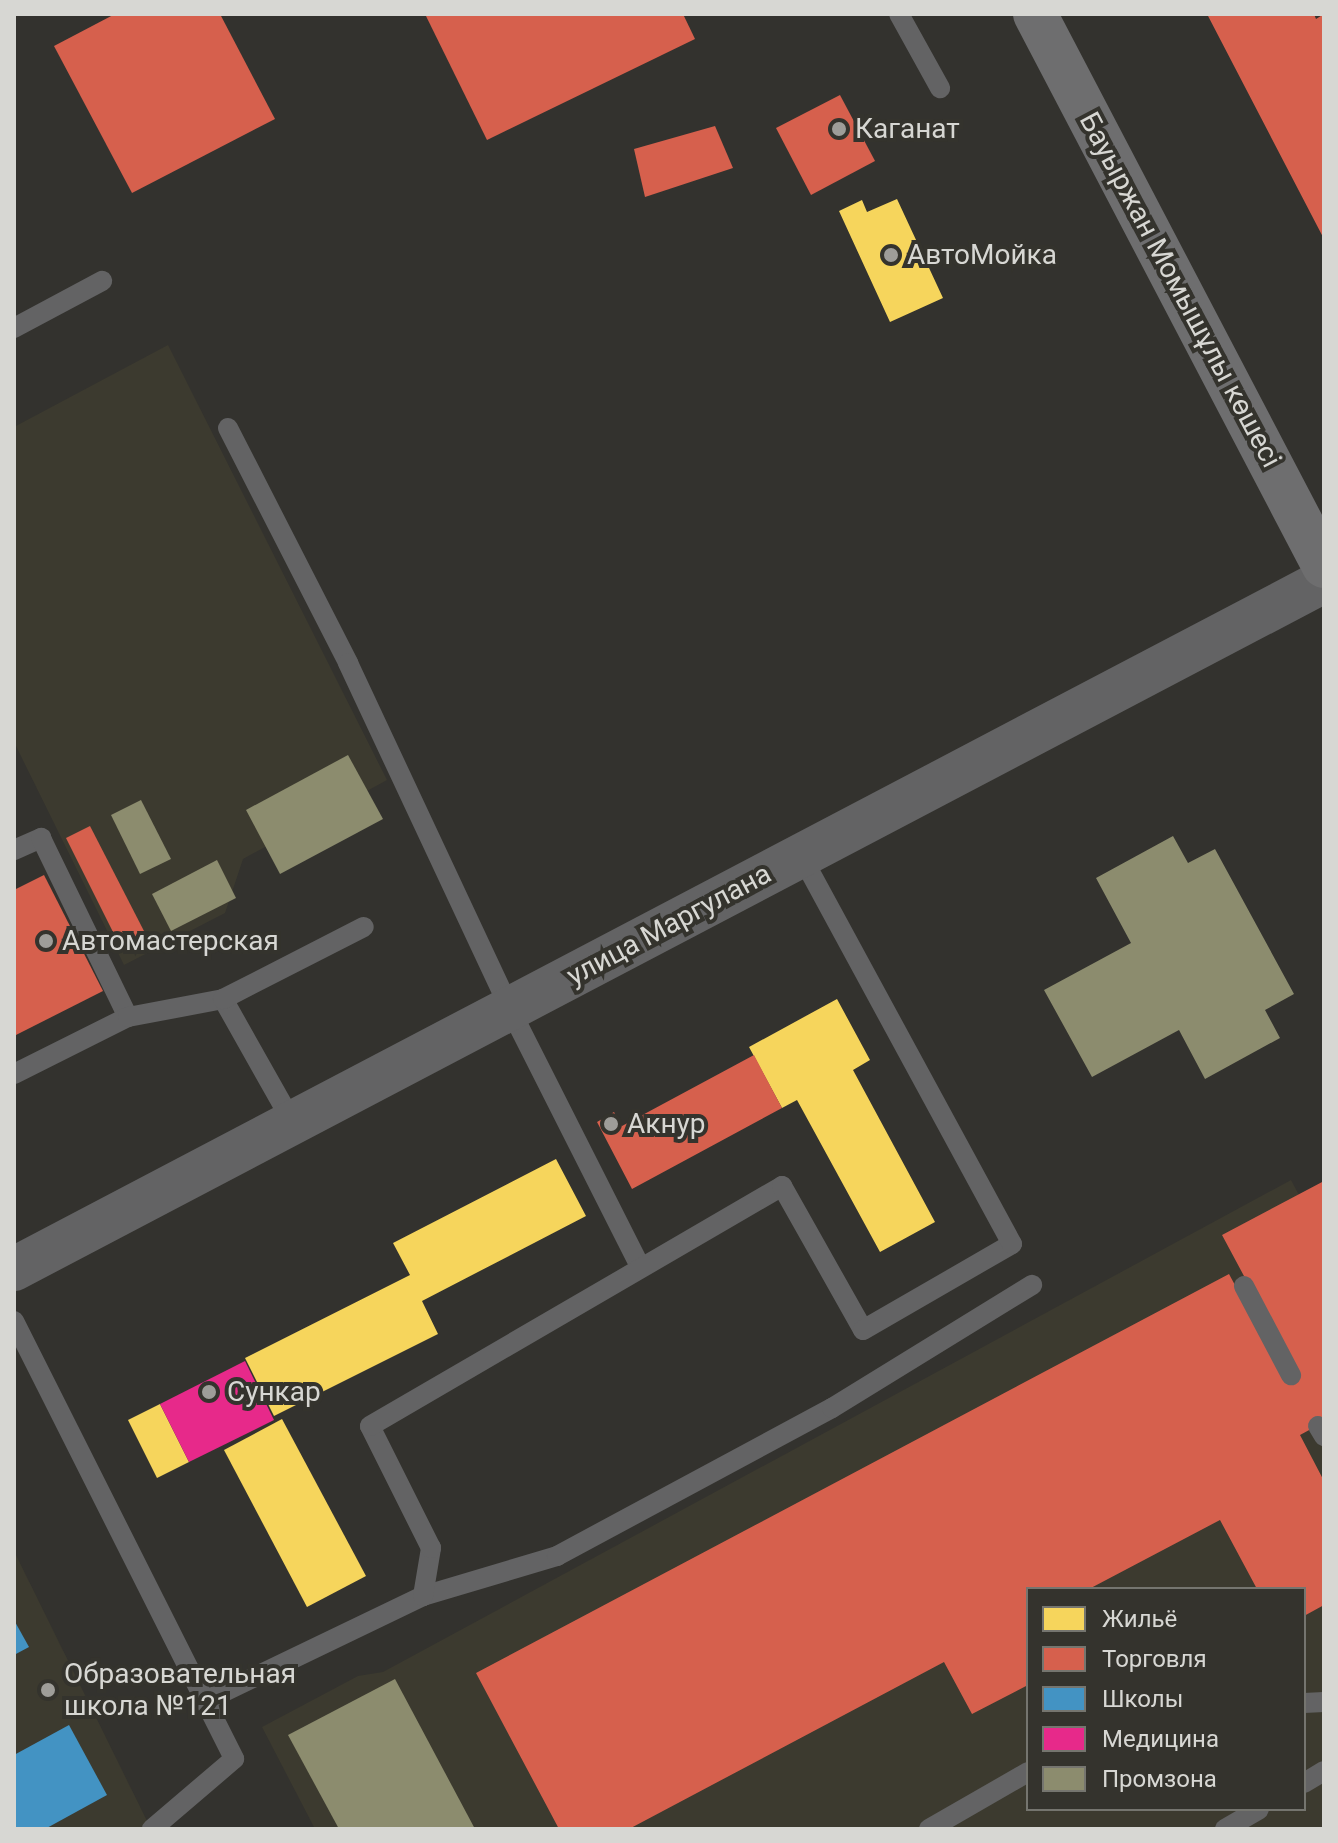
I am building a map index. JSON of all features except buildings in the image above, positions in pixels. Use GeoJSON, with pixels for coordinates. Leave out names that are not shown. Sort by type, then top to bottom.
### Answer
{"type":"FeatureCollection","features":[{"type":"Feature","properties":{"kind":"main road","name":"Бауыржан Момышұлы көшесі"},"geometry":{"type":"LineString","coordinates":[[1035,14],[1324,566]]}},
{"type":"Feature","properties":{"kind":"street","name":"улица Маргулана"},"geometry":{"type":"LineString","coordinates":[[14,1269],[1324,581]]}},
{"type":"Feature","properties":{"kind":"lane"},"geometry":{"type":"LineString","coordinates":[[899,14],[940,88]]}},
{"type":"Feature","properties":{"kind":"lane"},"geometry":{"type":"LineString","coordinates":[[14,328],[102,281]]}},
{"type":"Feature","properties":{"kind":"lane"},"geometry":{"type":"LineString","coordinates":[[228,428],[348,663],[510,1009],[641,1268]]}},
{"type":"Feature","properties":{"kind":"lane"},"geometry":{"type":"LineString","coordinates":[[14,850],[41,838],[128,1017]]}},
{"type":"Feature","properties":{"kind":"lane"},"geometry":{"type":"LineString","coordinates":[[423,1596],[431,1548],[370,1426],[782,1186],[863,1330],[1012,1244],[801,856]]}},
{"type":"Feature","properties":{"kind":"lane"},"geometry":{"type":"LineString","coordinates":[[14,1074],[128,1017],[223,999],[364,927]]}},
{"type":"Feature","properties":{"kind":"lane"},"geometry":{"type":"LineString","coordinates":[[223,999],[293,1123]]}},
{"type":"Feature","properties":{"kind":"lane"},"geometry":{"type":"LineString","coordinates":[[205,1701],[423,1596],[557,1556],[832,1408],[1032,1285]]}},
{"type":"Feature","properties":{"kind":"lane"},"geometry":{"type":"LineString","coordinates":[[1244,1286],[1291,1375]]}},
{"type":"Feature","properties":{"kind":"lane"},"geometry":{"type":"LineString","coordinates":[[14,1321],[234,1759],[152,1829]]}},
{"type":"Feature","properties":{"kind":"lane"},"geometry":{"type":"LineString","coordinates":[[1306,1782],[1324,1771]]}},
{"type":"Feature","properties":{"kind":"lane"},"geometry":{"type":"LineString","coordinates":[[929,1829],[952,1824],[1026,1773]]}},
{"type":"Feature","properties":{"kind":"lane"},"geometry":{"type":"LineString","coordinates":[[1225,1829],[1256,1811]]}},
{"type":"Feature","properties":{"kind":"shaded area"},"geometry":{"type":"Polygon","coordinates":[[[168,345],[387,780],[243,859],[225,913],[124,965],[14,742],[14,427],[168,345]]]}},
{"type":"Feature","properties":{"kind":"shaded area"},"geometry":{"type":"Polygon","coordinates":[[[1291,1180],[1324,1242],[1324,1829],[315,1829],[262,1727],[358,1676],[383,1672],[1291,1180]]]}},
{"type":"Feature","properties":{"kind":"shaded area","name":"Образовательная школа №121"},"geometry":{"type":"Polygon","coordinates":[[[14,1551],[151,1829],[14,1829],[14,1551]]]}},
{"type":"Feature","properties":{"kind":"place","name":"Каганат"},"geometry":{"type":"Point","coordinates":[839,129]}},
{"type":"Feature","properties":{"kind":"place","name":"АвтоМойка"},"geometry":{"type":"Point","coordinates":[891,255]}},
{"type":"Feature","properties":{"kind":"place","name":"Автомастерская"},"geometry":{"type":"Point","coordinates":[46,941]}},
{"type":"Feature","properties":{"kind":"place","name":"Акнур"},"geometry":{"type":"Point","coordinates":[611,1124]}},
{"type":"Feature","properties":{"kind":"place","name":"Сункар"},"geometry":{"type":"Point","coordinates":[209,1392]}},
{"type":"Feature","properties":{"kind":"place","name":"Образовательная школа №121"},"geometry":{"type":"Point","coordinates":[48,1690]}}]}
